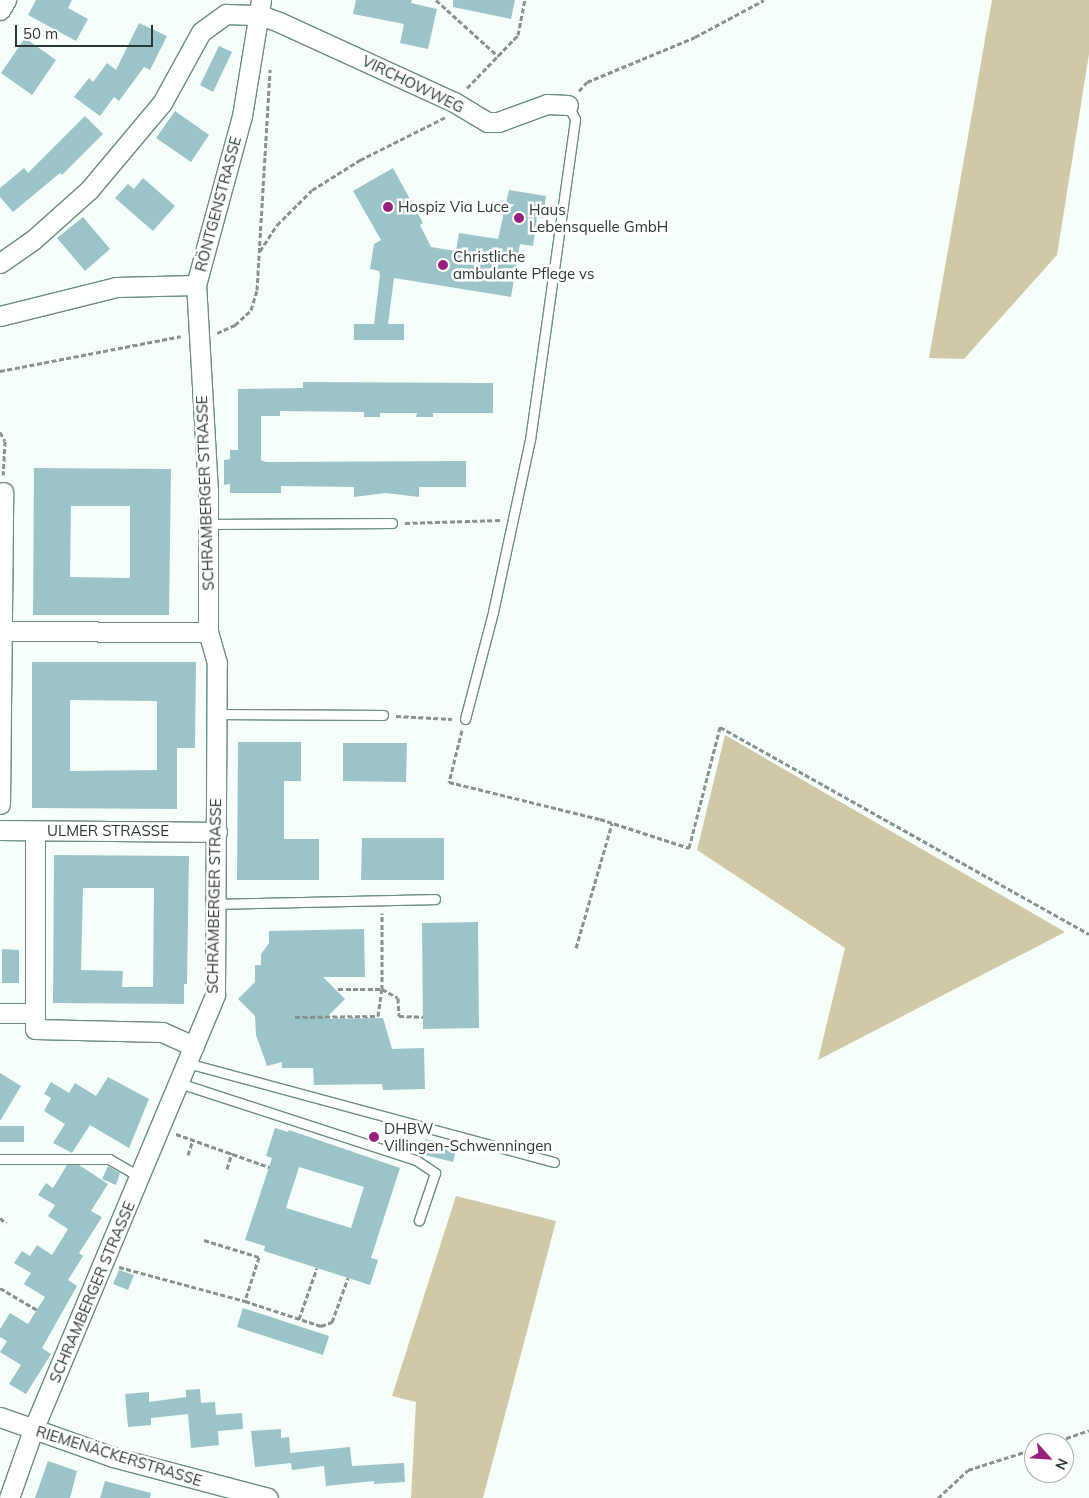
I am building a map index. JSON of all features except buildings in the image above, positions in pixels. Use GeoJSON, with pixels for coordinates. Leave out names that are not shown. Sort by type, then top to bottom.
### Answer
{"type":"FeatureCollection","features":[{"type":"Feature","properties":{"kind":"street"},"geometry":{"type":"LineString","coordinates":[[0,10],[6,0]]}},
{"type":"Feature","properties":{"kind":"street"},"geometry":{"type":"LineString","coordinates":[[0,263],[33,240],[89,190],[132,143],[162,103],[201,32],[211,21],[226,14],[261,8]]}},
{"type":"Feature","properties":{"kind":"street","name":"VIRCHOWWEG"},"geometry":{"type":"LineString","coordinates":[[261,8],[454,102],[487,122],[498,122],[547,104],[568,105]]}},
{"type":"Feature","properties":{"kind":"street","name":"RÖNTGENSTRASSE"},"geometry":{"type":"LineString","coordinates":[[0,316],[116,287],[196,286],[242,116],[261,8]]}},
{"type":"Feature","properties":{"kind":"street","name":"SCHRAMBERGER STRASSE"},"geometry":{"type":"LineString","coordinates":[[9,1498],[33,1430],[161,1129],[215,994],[216,714],[218,663],[208,632],[208,524],[196,286]]}},
{"type":"Feature","properties":{"kind":"street"},"geometry":{"type":"LineString","coordinates":[[0,804],[3,492]]}},
{"type":"Feature","properties":{"kind":"street"},"geometry":{"type":"LineString","coordinates":[[1,632],[208,632]]}},
{"type":"Feature","properties":{"kind":"street","name":"ULMER STRASSE"},"geometry":{"type":"LineString","coordinates":[[0,830],[217,832]]}},
{"type":"Feature","properties":{"kind":"street"},"geometry":{"type":"LineString","coordinates":[[36,831],[35,1029],[162,1032],[191,1055]]}},
{"type":"Feature","properties":{"kind":"street"},"geometry":{"type":"LineString","coordinates":[[0,1013],[35,1013]]}},
{"type":"Feature","properties":{"kind":"street","name":"RIEMENÄCKERSTRASSE"},"geometry":{"type":"LineString","coordinates":[[0,1417],[33,1430],[221,1492],[268,1498]]}},
{"type":"Feature","properties":{"kind":"lane"},"geometry":{"type":"LineString","coordinates":[[465,719],[493,612],[530,440],[575,119],[568,105]]}},
{"type":"Feature","properties":{"kind":"lane"},"geometry":{"type":"LineString","coordinates":[[208,524],[392,523]]}},
{"type":"Feature","properties":{"kind":"lane"},"geometry":{"type":"LineString","coordinates":[[216,714],[382,716]]}},
{"type":"Feature","properties":{"kind":"lane"},"geometry":{"type":"LineString","coordinates":[[216,904],[435,899]]}},
{"type":"Feature","properties":{"kind":"lane"},"geometry":{"type":"LineString","coordinates":[[191,1055],[554,1162]]}},
{"type":"Feature","properties":{"kind":"lane"},"geometry":{"type":"LineString","coordinates":[[179,1083],[416,1160],[434,1173],[419,1220]]}},
{"type":"Feature","properties":{"kind":"lane"},"geometry":{"type":"LineString","coordinates":[[0,1158],[109,1159],[140,1177]]}},
{"type":"Feature","properties":{"kind":"path"},"geometry":{"type":"LineString","coordinates":[[436,0],[498,56]]}},
{"type":"Feature","properties":{"kind":"path"},"geometry":{"type":"LineString","coordinates":[[259,253],[277,225],[312,190],[360,160],[445,119],[454,102],[518,35],[525,0]]}},
{"type":"Feature","properties":{"kind":"path"},"geometry":{"type":"LineString","coordinates":[[568,105],[587,82],[695,37],[764,0]]}},
{"type":"Feature","properties":{"kind":"path"},"geometry":{"type":"LineString","coordinates":[[0,371],[182,336],[200,336],[235,325],[251,310],[257,290],[270,65]]}},
{"type":"Feature","properties":{"kind":"path"},"geometry":{"type":"LineString","coordinates":[[0,432],[5,441],[3,492]]}},
{"type":"Feature","properties":{"kind":"path"},"geometry":{"type":"LineString","coordinates":[[392,523],[512,520]]}},
{"type":"Feature","properties":{"kind":"path"},"geometry":{"type":"LineString","coordinates":[[382,716],[465,719],[449,782],[612,823],[689,848],[720,727],[1089,934]]}},
{"type":"Feature","properties":{"kind":"path"},"geometry":{"type":"LineString","coordinates":[[576,948],[612,823]]}},
{"type":"Feature","properties":{"kind":"path"},"geometry":{"type":"LineString","coordinates":[[295,1017],[378,1016],[382,989],[382,900]]}},
{"type":"Feature","properties":{"kind":"path"},"geometry":{"type":"LineString","coordinates":[[338,989],[382,989],[398,998],[398,1016],[423,1017]]}},
{"type":"Feature","properties":{"kind":"path"},"geometry":{"type":"LineString","coordinates":[[161,1129],[269,1167]]}},
{"type":"Feature","properties":{"kind":"path"},"geometry":{"type":"LineString","coordinates":[[188,1155],[193,1140]]}},
{"type":"Feature","properties":{"kind":"path"},"geometry":{"type":"LineString","coordinates":[[228,1168],[232,1153]]}},
{"type":"Feature","properties":{"kind":"path"},"geometry":{"type":"LineString","coordinates":[[0,1218],[6,1223]]}},
{"type":"Feature","properties":{"kind":"path"},"geometry":{"type":"LineString","coordinates":[[204,1240],[258,1257],[245,1301]]}},
{"type":"Feature","properties":{"kind":"path"},"geometry":{"type":"LineString","coordinates":[[104,1262],[245,1301],[321,1326],[332,1322],[348,1278]]}},
{"type":"Feature","properties":{"kind":"path"},"geometry":{"type":"LineString","coordinates":[[300,1319],[317,1268]]}},
{"type":"Feature","properties":{"kind":"path"},"geometry":{"type":"LineString","coordinates":[[0,1288],[39,1312]]}},
{"type":"Feature","properties":{"kind":"path"},"geometry":{"type":"LineString","coordinates":[[1074,1435],[1089,1430]]}},
{"type":"Feature","properties":{"kind":"path"},"geometry":{"type":"LineString","coordinates":[[938,1498],[968,1470],[1024,1452]]}},
{"type":"Feature","properties":{"kind":"shaded area"},"geometry":{"type":"Polygon","coordinates":[[[992,0],[1089,0],[1089,54],[1057,255],[964,359],[929,358],[992,0]]]}},
{"type":"Feature","properties":{"kind":"shaded area"},"geometry":{"type":"Polygon","coordinates":[[[725,735],[1065,932],[818,1060],[845,948],[697,850],[725,735]]]}},
{"type":"Feature","properties":{"kind":"shaded area"},"geometry":{"type":"Polygon","coordinates":[[[456,1196],[556,1221],[483,1498],[411,1498],[416,1402],[392,1396],[456,1196]]]}},
{"type":"Feature","properties":{"kind":"place","name":"Hospiz Via Luce"},"geometry":{"type":"Point","coordinates":[388,207]}},
{"type":"Feature","properties":{"kind":"place","name":"Haus Lebensquelle GmbH"},"geometry":{"type":"Point","coordinates":[519,218]}},
{"type":"Feature","properties":{"kind":"place","name":"Christliche ambulante Pflege vs"},"geometry":{"type":"Point","coordinates":[443,265]}},
{"type":"Feature","properties":{"kind":"place","name":"DHBW Villingen-Schwenningen"},"geometry":{"type":"Point","coordinates":[374,1137]}}]}
